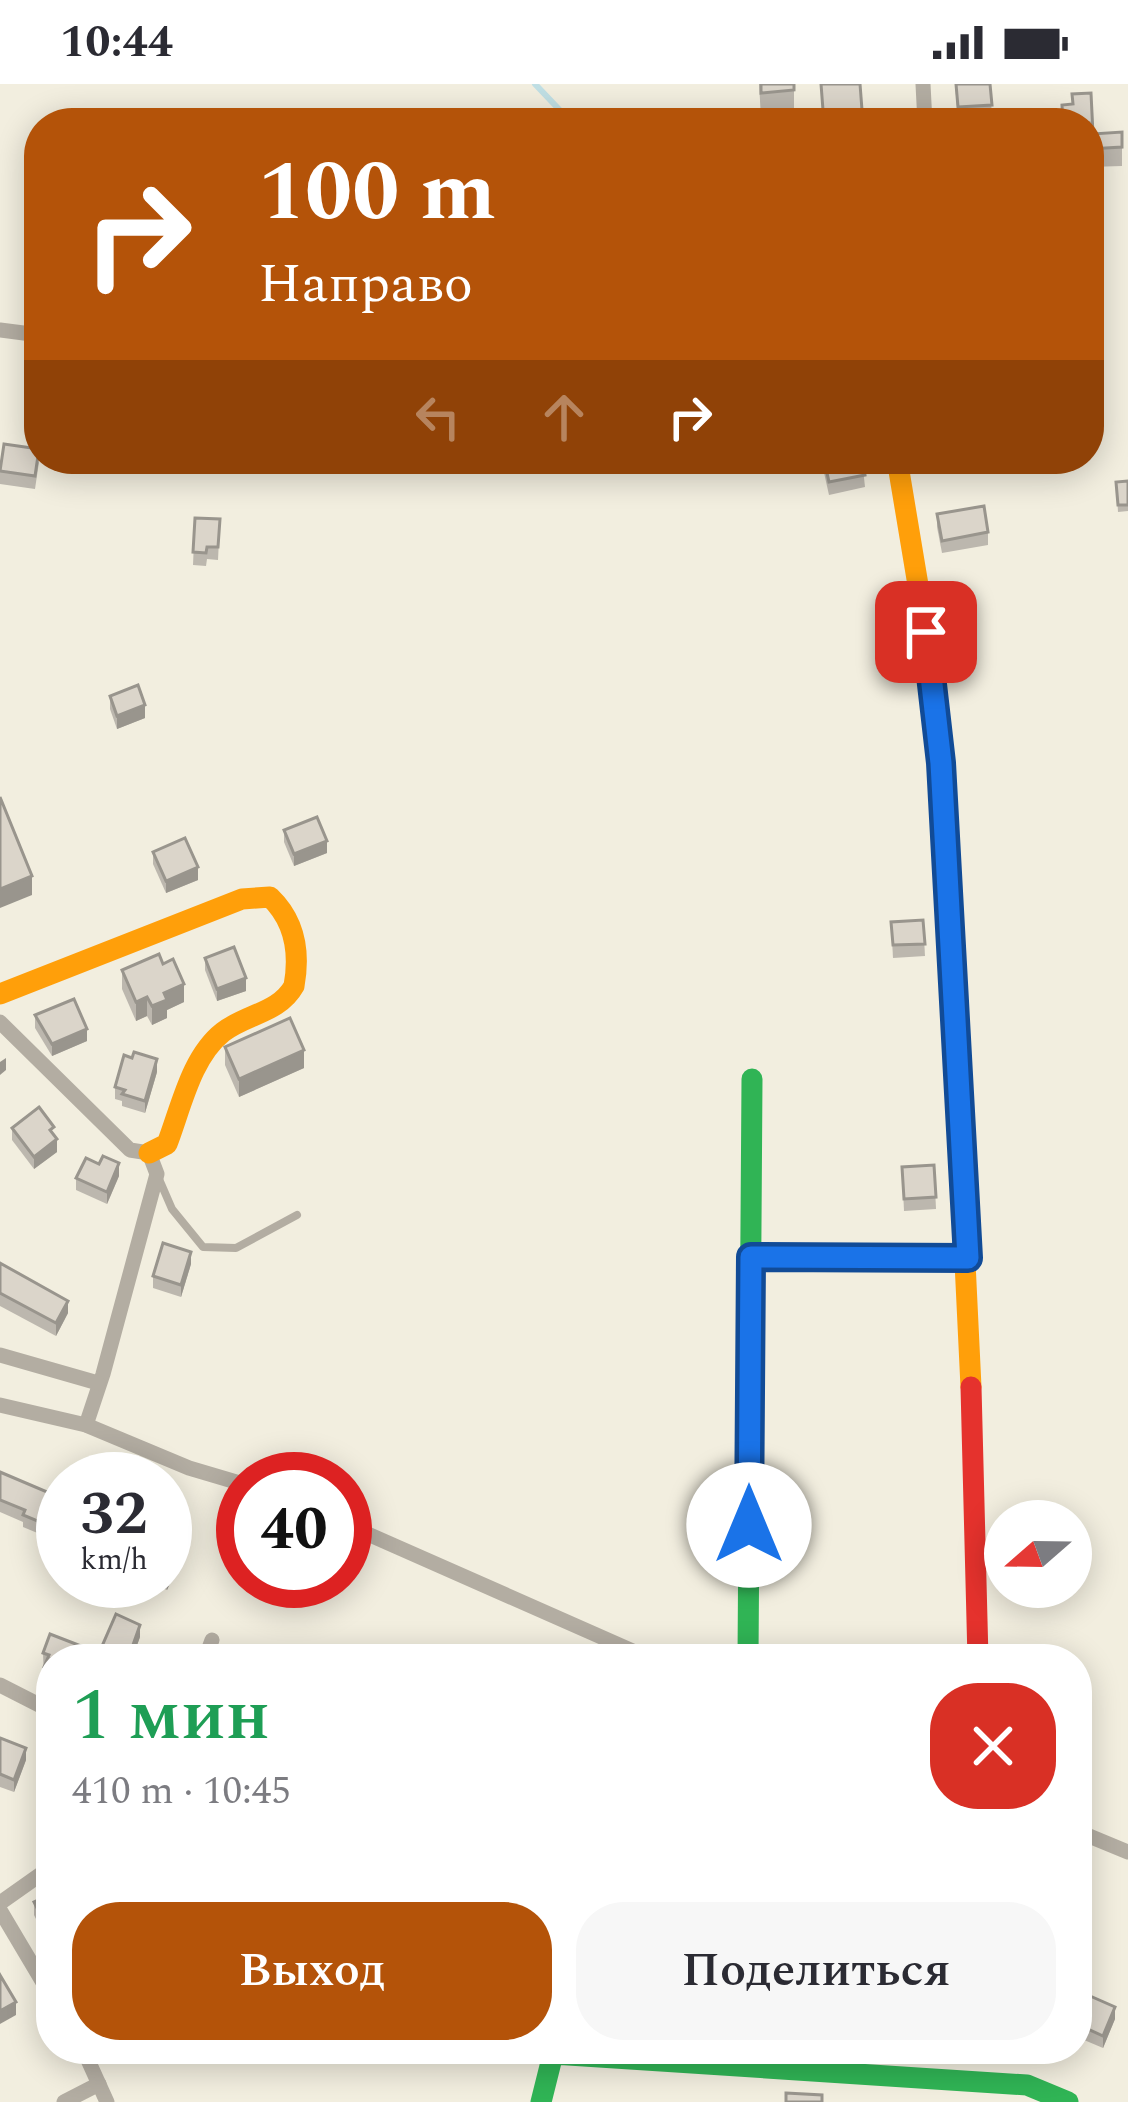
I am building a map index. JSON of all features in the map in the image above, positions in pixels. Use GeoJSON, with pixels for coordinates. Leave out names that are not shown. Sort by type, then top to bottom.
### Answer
{"type":"FeatureCollection","features":[{"type":"Feature","properties":{"kind":"street"},"geometry":{"type":"LineString","coordinates":[[900,474],[933,675],[941,763],[968,1258],[978,1644]]}},
{"type":"Feature","properties":{"kind":"street"},"geometry":{"type":"LineString","coordinates":[[0,994],[242,899],[270,897],[290,914],[299,974],[291,994],[268,1011],[220,1033],[205,1052],[167,1144],[153,1164],[86,1425]]}},
{"type":"Feature","properties":{"kind":"street"},"geometry":{"type":"LineString","coordinates":[[0,1022],[130,1150],[153,1164]]}},
{"type":"Feature","properties":{"kind":"street"},"geometry":{"type":"LineString","coordinates":[[748,1644],[752,1079]]}},
{"type":"Feature","properties":{"kind":"street"},"geometry":{"type":"LineString","coordinates":[[0,1354],[98,1384]]}},
{"type":"Feature","properties":{"kind":"street"},"geometry":{"type":"LineString","coordinates":[[0,1405],[86,1425],[216,1476]]}},
{"type":"Feature","properties":{"kind":"street"},"geometry":{"type":"LineString","coordinates":[[372,1536],[617,1644]]}},
{"type":"Feature","properties":{"kind":"street"},"geometry":{"type":"LineString","coordinates":[[211,1644],[212,1640]]}},
{"type":"Feature","properties":{"kind":"street"},"geometry":{"type":"LineString","coordinates":[[0,1685],[36,1703]]}},
{"type":"Feature","properties":{"kind":"street"},"geometry":{"type":"LineString","coordinates":[[1092,1837],[1128,1852]]}},
{"type":"Feature","properties":{"kind":"street"},"geometry":{"type":"LineString","coordinates":[[36,1879],[0,1907],[36,1970]]}},
{"type":"Feature","properties":{"kind":"street"},"geometry":{"type":"LineString","coordinates":[[90,2064],[107,2102]]}},
{"type":"Feature","properties":{"kind":"street"},"geometry":{"type":"LineString","coordinates":[[541,2102],[550,2064]]}},
{"type":"Feature","properties":{"kind":"street"},"geometry":{"type":"LineString","coordinates":[[706,2064],[1027,2085],[1068,2102]]}},
{"type":"Feature","properties":{"kind":"street"},"geometry":{"type":"LineString","coordinates":[[64,2102],[99,2084]]}},
{"type":"Feature","properties":{"kind":"lane"},"geometry":{"type":"LineString","coordinates":[[153,1164],[172,1209],[203,1247],[236,1248],[297,1215]]}},
{"type":"Feature","properties":{"kind":"lane"},"geometry":{"type":"LineString","coordinates":[[751,1257],[968,1258]]}},
{"type":"Feature","properties":{"kind":"building"},"geometry":{"type":"Polygon","coordinates":[[[761,84],[794,84],[794,90],[761,93],[761,84]]]}},
{"type":"Feature","properties":{"kind":"building"},"geometry":{"type":"Polygon","coordinates":[[[821,84],[860,84],[862,108],[823,108],[821,84]]]}},
{"type":"Feature","properties":{"kind":"building"},"geometry":{"type":"Polygon","coordinates":[[[956,84],[990,84],[992,105],[958,107],[956,84]]]}},
{"type":"Feature","properties":{"kind":"building"},"geometry":{"type":"Polygon","coordinates":[[[1091,93],[1092,108],[1062,108],[1073,104],[1072,94],[1091,93]]]}},
{"type":"Feature","properties":{"kind":"building"},"geometry":{"type":"Polygon","coordinates":[[[1122,132],[1122,147],[1104,148],[1104,133],[1122,132]]]}},
{"type":"Feature","properties":{"kind":"building"},"geometry":{"type":"Polygon","coordinates":[[[4,444],[24,447],[24,474],[35,474],[35,476],[0,471],[4,444]]]}},
{"type":"Feature","properties":{"kind":"building"},"geometry":{"type":"Polygon","coordinates":[[[827,474],[865,474],[865,475],[829,482],[827,474]]]}},
{"type":"Feature","properties":{"kind":"building"},"geometry":{"type":"Polygon","coordinates":[[[1128,481],[1128,505],[1118,505],[1116,482],[1128,481]]]}},
{"type":"Feature","properties":{"kind":"building"},"geometry":{"type":"Polygon","coordinates":[[[984,506],[988,532],[942,541],[937,514],[984,506]]]}},
{"type":"Feature","properties":{"kind":"building"},"geometry":{"type":"Polygon","coordinates":[[[195,518],[220,519],[218,547],[193,552],[195,518]]]}},
{"type":"Feature","properties":{"kind":"building"},"geometry":{"type":"Polygon","coordinates":[[[138,685],[145,705],[117,716],[110,696],[138,685]]]}},
{"type":"Feature","properties":{"kind":"building"},"geometry":{"type":"Polygon","coordinates":[[[0,797],[32,876],[0,889],[0,797]]]}},
{"type":"Feature","properties":{"kind":"building"},"geometry":{"type":"Polygon","coordinates":[[[317,817],[327,841],[294,854],[284,830],[317,817]]]}},
{"type":"Feature","properties":{"kind":"building"},"geometry":{"type":"Polygon","coordinates":[[[185,838],[198,867],[166,881],[153,852],[185,838]]]}},
{"type":"Feature","properties":{"kind":"building"},"geometry":{"type":"Polygon","coordinates":[[[923,920],[925,944],[893,945],[891,922],[923,920]]]}},
{"type":"Feature","properties":{"kind":"building"},"geometry":{"type":"Polygon","coordinates":[[[234,947],[246,978],[217,989],[205,958],[234,947]]]}},
{"type":"Feature","properties":{"kind":"building"},"geometry":{"type":"Polygon","coordinates":[[[159,954],[163,964],[173,959],[184,984],[164,993],[167,1000],[152,1006],[147,997],[136,1002],[122,970],[159,954]]]}},
{"type":"Feature","properties":{"kind":"building"},"geometry":{"type":"Polygon","coordinates":[[[74,999],[87,1029],[52,1044],[35,1015],[74,999]]]}},
{"type":"Feature","properties":{"kind":"building"},"geometry":{"type":"Polygon","coordinates":[[[290,1018],[304,1050],[239,1079],[225,1047],[290,1018]]]}},
{"type":"Feature","properties":{"kind":"building"},"geometry":{"type":"Polygon","coordinates":[[[134,1052],[157,1059],[145,1101],[115,1087],[124,1055],[132,1058],[134,1052]]]}},
{"type":"Feature","properties":{"kind":"building"},"geometry":{"type":"Polygon","coordinates":[[[39,1107],[57,1139],[34,1157],[12,1128],[39,1107]]]}},
{"type":"Feature","properties":{"kind":"building"},"geometry":{"type":"Polygon","coordinates":[[[103,1156],[119,1163],[107,1192],[76,1178],[86,1158],[99,1164],[103,1156]]]}},
{"type":"Feature","properties":{"kind":"building"},"geometry":{"type":"Polygon","coordinates":[[[934,1165],[936,1197],[904,1199],[902,1167],[934,1165]]]}},
{"type":"Feature","properties":{"kind":"building"},"geometry":{"type":"Polygon","coordinates":[[[163,1243],[191,1252],[181,1285],[153,1276],[163,1243]]]}},
{"type":"Feature","properties":{"kind":"building"},"geometry":{"type":"Polygon","coordinates":[[[0,1263],[68,1301],[56,1323],[0,1293],[0,1263]]]}},
{"type":"Feature","properties":{"kind":"building"},"geometry":{"type":"Polygon","coordinates":[[[0,1472],[36,1487],[36,1520],[23,1515],[25,1510],[0,1500],[0,1472]]]}},
{"type":"Feature","properties":{"kind":"building"},"geometry":{"type":"Polygon","coordinates":[[[116,1614],[140,1625],[133,1644],[103,1644],[116,1614]]]}},
{"type":"Feature","properties":{"kind":"building"},"geometry":{"type":"Polygon","coordinates":[[[50,1634],[76,1644],[46,1644],[50,1634]]]}},
{"type":"Feature","properties":{"kind":"building"},"geometry":{"type":"Polygon","coordinates":[[[0,1738],[26,1748],[14,1780],[0,1774],[0,1738]]]}},
{"type":"Feature","properties":{"kind":"building"},"geometry":{"type":"Polygon","coordinates":[[[0,1975],[16,2002],[0,2011],[0,1975]]]}},
{"type":"Feature","properties":{"kind":"building"},"geometry":{"type":"Polygon","coordinates":[[[1092,1997],[1115,2007],[1103,2036],[1092,2031],[1092,1997]]]}},
{"type":"Feature","properties":{"kind":"building"},"geometry":{"type":"Polygon","coordinates":[[[786,2093],[822,2095],[822,2102],[786,2102],[786,2093]]]}},
{"type":"Feature","properties":{"kind":"waterway"},"geometry":{"type":"LineString","coordinates":[[535,84],[558,108]]}},
{"type":"Feature","properties":{"kind":"traffic: fast"},"geometry":{"type":"LineString","coordinates":[[748,1644],[752,1079]]}},
{"type":"Feature","properties":{"kind":"traffic: fast"},"geometry":{"type":"LineString","coordinates":[[541,2102],[550,2064]]}},
{"type":"Feature","properties":{"kind":"traffic: fast"},"geometry":{"type":"LineString","coordinates":[[706,2064],[1027,2085],[1068,2102]]}},
{"type":"Feature","properties":{"kind":"traffic: slow"},"geometry":{"type":"LineString","coordinates":[[900,474],[933,675],[941,763],[971,1387]]}},
{"type":"Feature","properties":{"kind":"traffic: slow"},"geometry":{"type":"LineString","coordinates":[[0,994],[242,899],[270,897],[294,938],[294,986],[280,1002],[232,1026],[212,1043],[188,1084],[167,1144],[149,1153]]}},
{"type":"Feature","properties":{"kind":"traffic: jam"},"geometry":{"type":"LineString","coordinates":[[971,1387],[978,1644]]}},
{"type":"Feature","properties":{"kind":"route"},"geometry":{"type":"LineString","coordinates":[[749,1525],[751,1257],[968,1258],[941,763],[926,632]]}}]}
